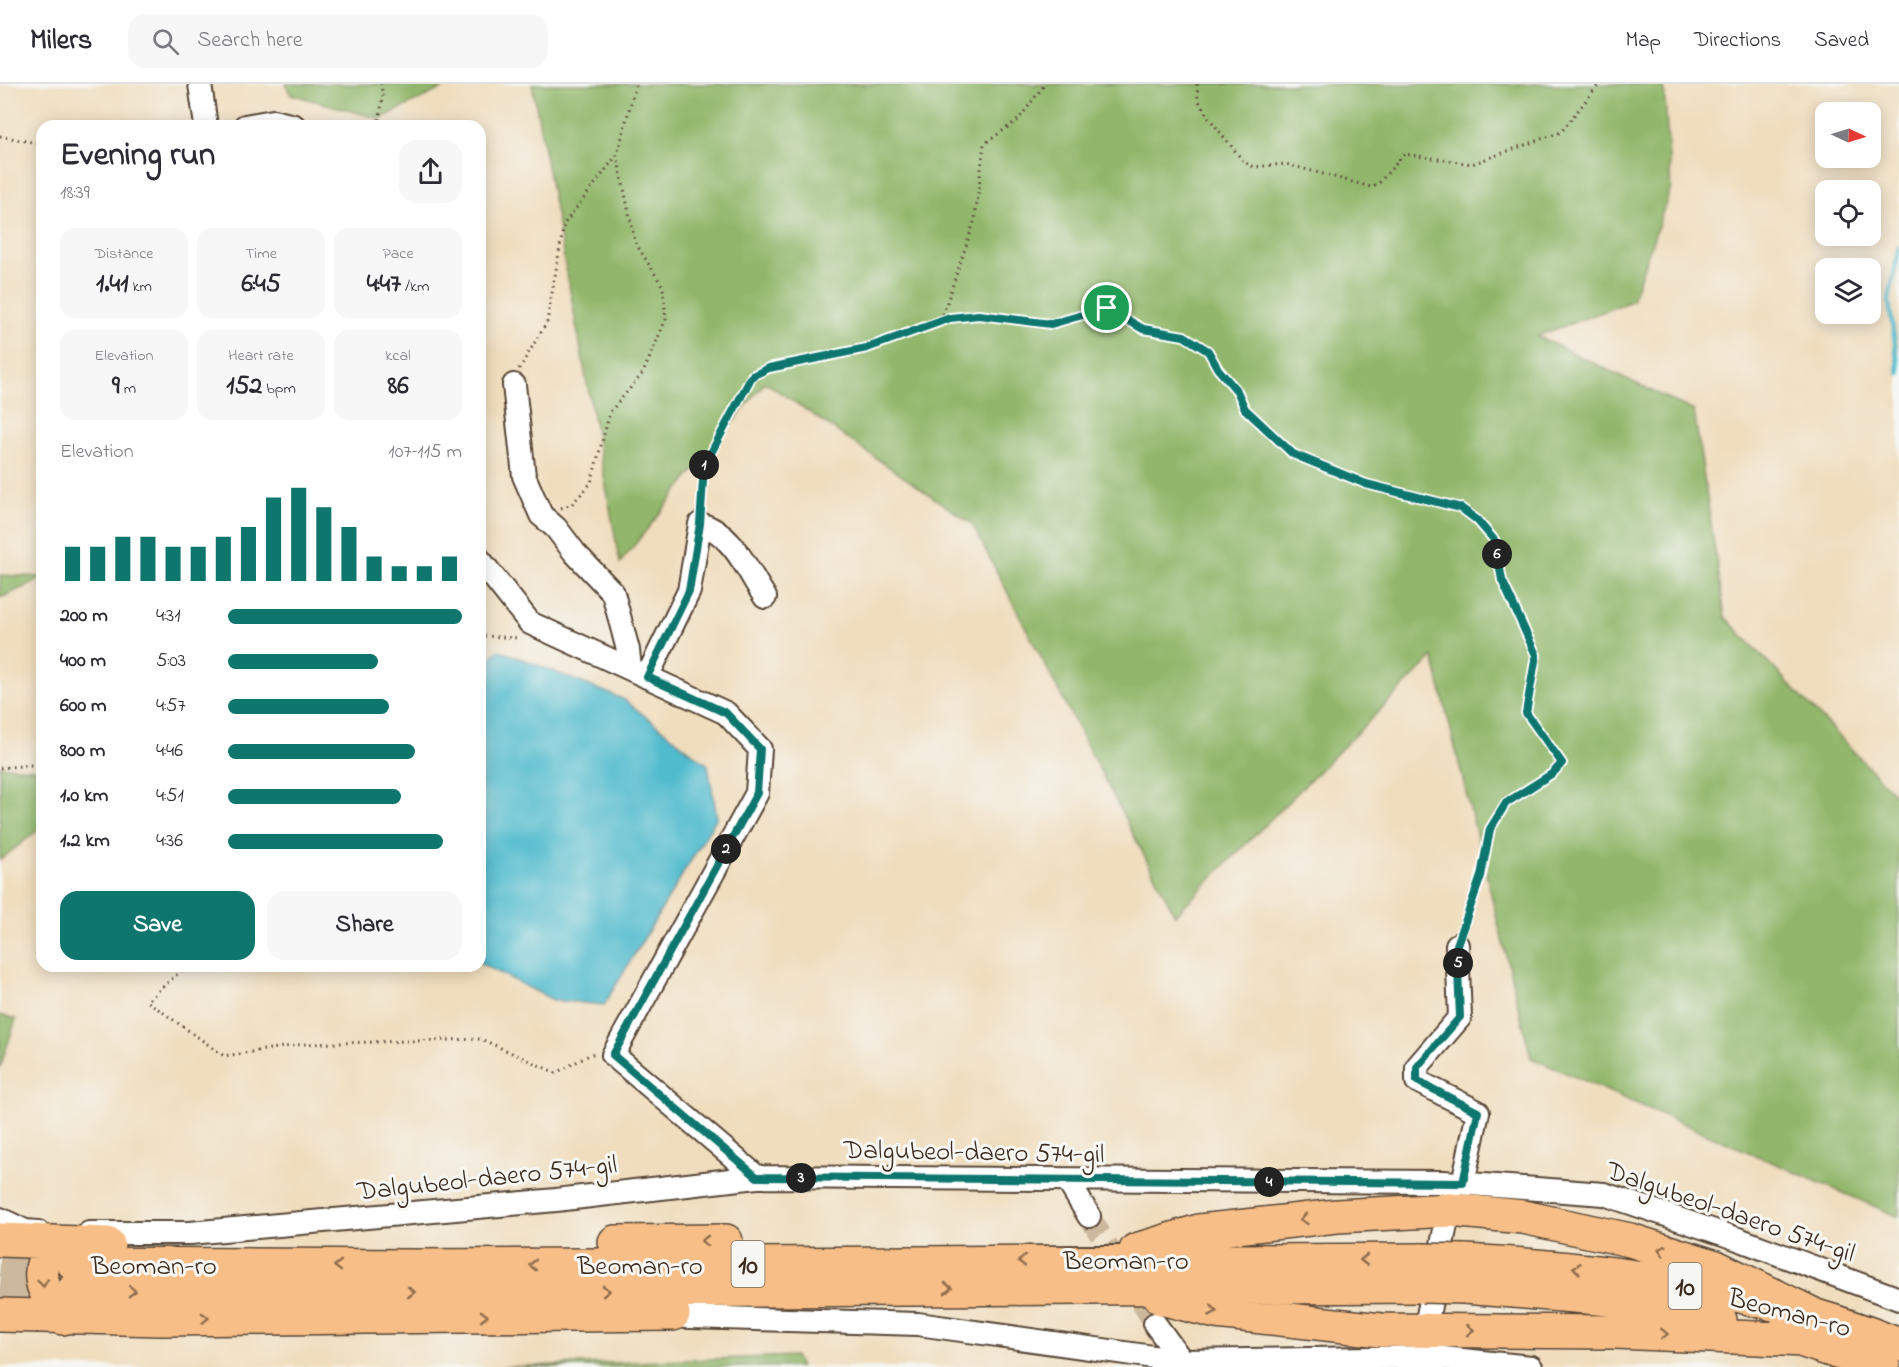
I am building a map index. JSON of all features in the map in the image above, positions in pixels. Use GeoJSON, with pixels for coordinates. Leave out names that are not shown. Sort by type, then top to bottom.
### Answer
{"type":"FeatureCollection","features":[{"type":"Feature","properties":{"kind":"highway"},"geometry":{"type":"LineString","coordinates":[[1108,1274],[1199,1231],[1337,1216],[1455,1192],[1523,1217],[1630,1240],[1716,1267],[1808,1327]]}},
{"type":"Feature","properties":{"kind":"highway"},"geometry":{"type":"LineString","coordinates":[[0,1240],[66,1279],[600,1315],[777,1313],[905,1276]]}},
{"type":"Feature","properties":{"kind":"highway"},"geometry":{"type":"LineString","coordinates":[[0,1316],[66,1279],[228,1245],[779,1241],[905,1276]]}},
{"type":"Feature","properties":{"kind":"highway","name":"Beoman-ro"},"geometry":{"type":"LineString","coordinates":[[66,1279],[427,1292],[905,1276],[1615,1273],[1774,1304],[1808,1327],[1883,1367]]}},
{"type":"Feature","properties":{"kind":"highway"},"geometry":{"type":"LineString","coordinates":[[1108,1274],[1216,1312],[1381,1330],[1431,1352],[1615,1332],[1808,1327]]}},
{"type":"Feature","properties":{"kind":"highway","name":"Beoman-ro"},"geometry":{"type":"LineString","coordinates":[[1808,1327],[1899,1345]]}},
{"type":"Feature","properties":{"kind":"street"},"geometry":{"type":"LineString","coordinates":[[200,84],[205,120]]}},
{"type":"Feature","properties":{"kind":"street"},"geometry":{"type":"LineString","coordinates":[[514,385],[524,476],[541,515],[613,593],[628,650],[638,673]]}},
{"type":"Feature","properties":{"kind":"street"},"geometry":{"type":"LineString","coordinates":[[638,673],[689,591],[700,524],[715,528],[725,535],[765,597]]}},
{"type":"Feature","properties":{"kind":"street"},"geometry":{"type":"LineString","coordinates":[[486,568],[530,624],[726,713],[760,749],[757,793],[613,1055],[757,1177]]}},
{"type":"Feature","properties":{"kind":"street"},"geometry":{"type":"LineString","coordinates":[[1431,1352],[1455,1192],[1478,1112],[1417,1081],[1417,1067],[1460,1017],[1457,945]]}},
{"type":"Feature","properties":{"kind":"street","name":"Dalgubeol-daero 574-gil"},"geometry":{"type":"LineString","coordinates":[[0,1219],[25,1231],[190,1233],[556,1200],[757,1177],[1068,1181],[1604,1194],[1738,1239],[1899,1299]]}},
{"type":"Feature","properties":{"kind":"street"},"geometry":{"type":"LineString","coordinates":[[1068,1181],[1089,1216]]}},
{"type":"Feature","properties":{"kind":"street"},"geometry":{"type":"LineString","coordinates":[[600,1315],[918,1324],[1185,1364],[1431,1352],[1531,1367]]}},
{"type":"Feature","properties":{"kind":"street"},"geometry":{"type":"LineString","coordinates":[[1155,1324],[1185,1364]]}},
{"type":"Feature","properties":{"kind":"path"},"geometry":{"type":"LineString","coordinates":[[379,120],[383,97],[381,84]]}},
{"type":"Feature","properties":{"kind":"path"},"geometry":{"type":"LineString","coordinates":[[514,385],[521,363],[547,322],[564,224],[617,155],[636,84]]}},
{"type":"Feature","properties":{"kind":"path"},"geometry":{"type":"LineString","coordinates":[[941,320],[975,219],[984,144],[1018,120],[1045,84]]}},
{"type":"Feature","properties":{"kind":"path"},"geometry":{"type":"LineString","coordinates":[[1197,84],[1198,99],[1208,117],[1245,162],[1254,167],[1286,165],[1371,187],[1378,183],[1404,154],[1472,164],[1561,132],[1599,84]]}},
{"type":"Feature","properties":{"kind":"path"},"geometry":{"type":"LineString","coordinates":[[0,135],[36,143]]}},
{"type":"Feature","properties":{"kind":"path"},"geometry":{"type":"LineString","coordinates":[[541,515],[548,507],[561,508],[572,504],[591,483],[610,412],[643,373],[666,319],[663,287],[635,242],[617,155]]}},
{"type":"Feature","properties":{"kind":"path"},"geometry":{"type":"LineString","coordinates":[[700,524],[704,466],[752,376],[769,368],[867,348],[941,320],[979,315],[1051,324],[1107,308],[1143,329],[1184,336],[1208,351],[1218,369],[1237,391],[1245,409],[1293,454],[1366,484],[1461,508],[1477,520],[1495,541],[1502,580],[1536,655],[1526,713],[1562,763],[1553,773],[1506,803],[1490,829],[1481,876],[1457,945]]}},
{"type":"Feature","properties":{"kind":"path"},"geometry":{"type":"LineString","coordinates":[[486,636],[524,639],[530,624]]}},
{"type":"Feature","properties":{"kind":"path"},"geometry":{"type":"LineString","coordinates":[[0,768],[36,765]]}},
{"type":"Feature","properties":{"kind":"path"},"geometry":{"type":"LineString","coordinates":[[179,972],[147,1001],[225,1056],[304,1044],[481,1039],[556,1073],[591,1054],[613,1055]]}},
{"type":"Feature","properties":{"kind":"green space"},"geometry":{"type":"Polygon","coordinates":[[[286,84],[451,84],[380,119],[290,94],[286,84]]]}},
{"type":"Feature","properties":{"kind":"green space"},"geometry":{"type":"Polygon","coordinates":[[[532,84],[1664,84],[1671,188],[1632,301],[1537,336],[1694,411],[1725,617],[1899,799],[1899,1217],[1531,1058],[1433,657],[1175,915],[972,524],[765,382],[620,563],[532,84]]]}},
{"type":"Feature","properties":{"kind":"green space"},"geometry":{"type":"Polygon","coordinates":[[[0,575],[36,577],[36,582],[0,598],[0,575]]]}},
{"type":"Feature","properties":{"kind":"green space"},"geometry":{"type":"Polygon","coordinates":[[[0,766],[36,769],[36,832],[0,860],[0,766]]]}},
{"type":"Feature","properties":{"kind":"green space"},"geometry":{"type":"Polygon","coordinates":[[[0,1015],[16,1019],[0,1068],[0,1015]]]}},
{"type":"Feature","properties":{"kind":"green space"},"geometry":{"type":"Polygon","coordinates":[[[795,1356],[800,1367],[504,1367],[795,1356]]]}},
{"type":"Feature","properties":{"kind":"water"},"geometry":{"type":"Polygon","coordinates":[[[499,650],[623,699],[708,765],[717,817],[604,1005],[553,1000],[486,966],[486,662],[499,650]]]}},
{"type":"Feature","properties":{"kind":"waterway"},"geometry":{"type":"LineString","coordinates":[[1899,247],[1889,301],[1899,373]]}},
{"type":"Feature","properties":{"kind":"tunnel"},"geometry":{"type":"LineString","coordinates":[[1089,1216],[1155,1324]]}},
{"type":"Feature","properties":{"kind":"tunnel"},"geometry":{"type":"LineString","coordinates":[[0,1260],[72,1264]]}},
{"type":"Feature","properties":{"kind":"tunnel"},"geometry":{"type":"LineString","coordinates":[[0,1286],[73,1290]]}},
{"type":"Feature","properties":{"kind":"route"},"geometry":{"type":"LineString","coordinates":[[1107,308],[1143,329],[1184,336],[1208,351],[1218,369],[1237,391],[1245,409],[1293,454],[1366,484],[1461,508],[1477,520],[1495,541],[1502,580],[1536,655],[1526,713],[1562,763],[1553,773],[1506,803],[1490,829],[1481,876],[1457,945],[1460,1017],[1417,1067],[1417,1081],[1478,1112],[1463,1183],[757,1177],[613,1055],[757,793],[760,749],[726,713],[647,677],[689,591],[700,524],[704,466],[752,376],[769,368],[867,348],[950,318],[979,315],[1051,324],[1107,308]]}}]}
